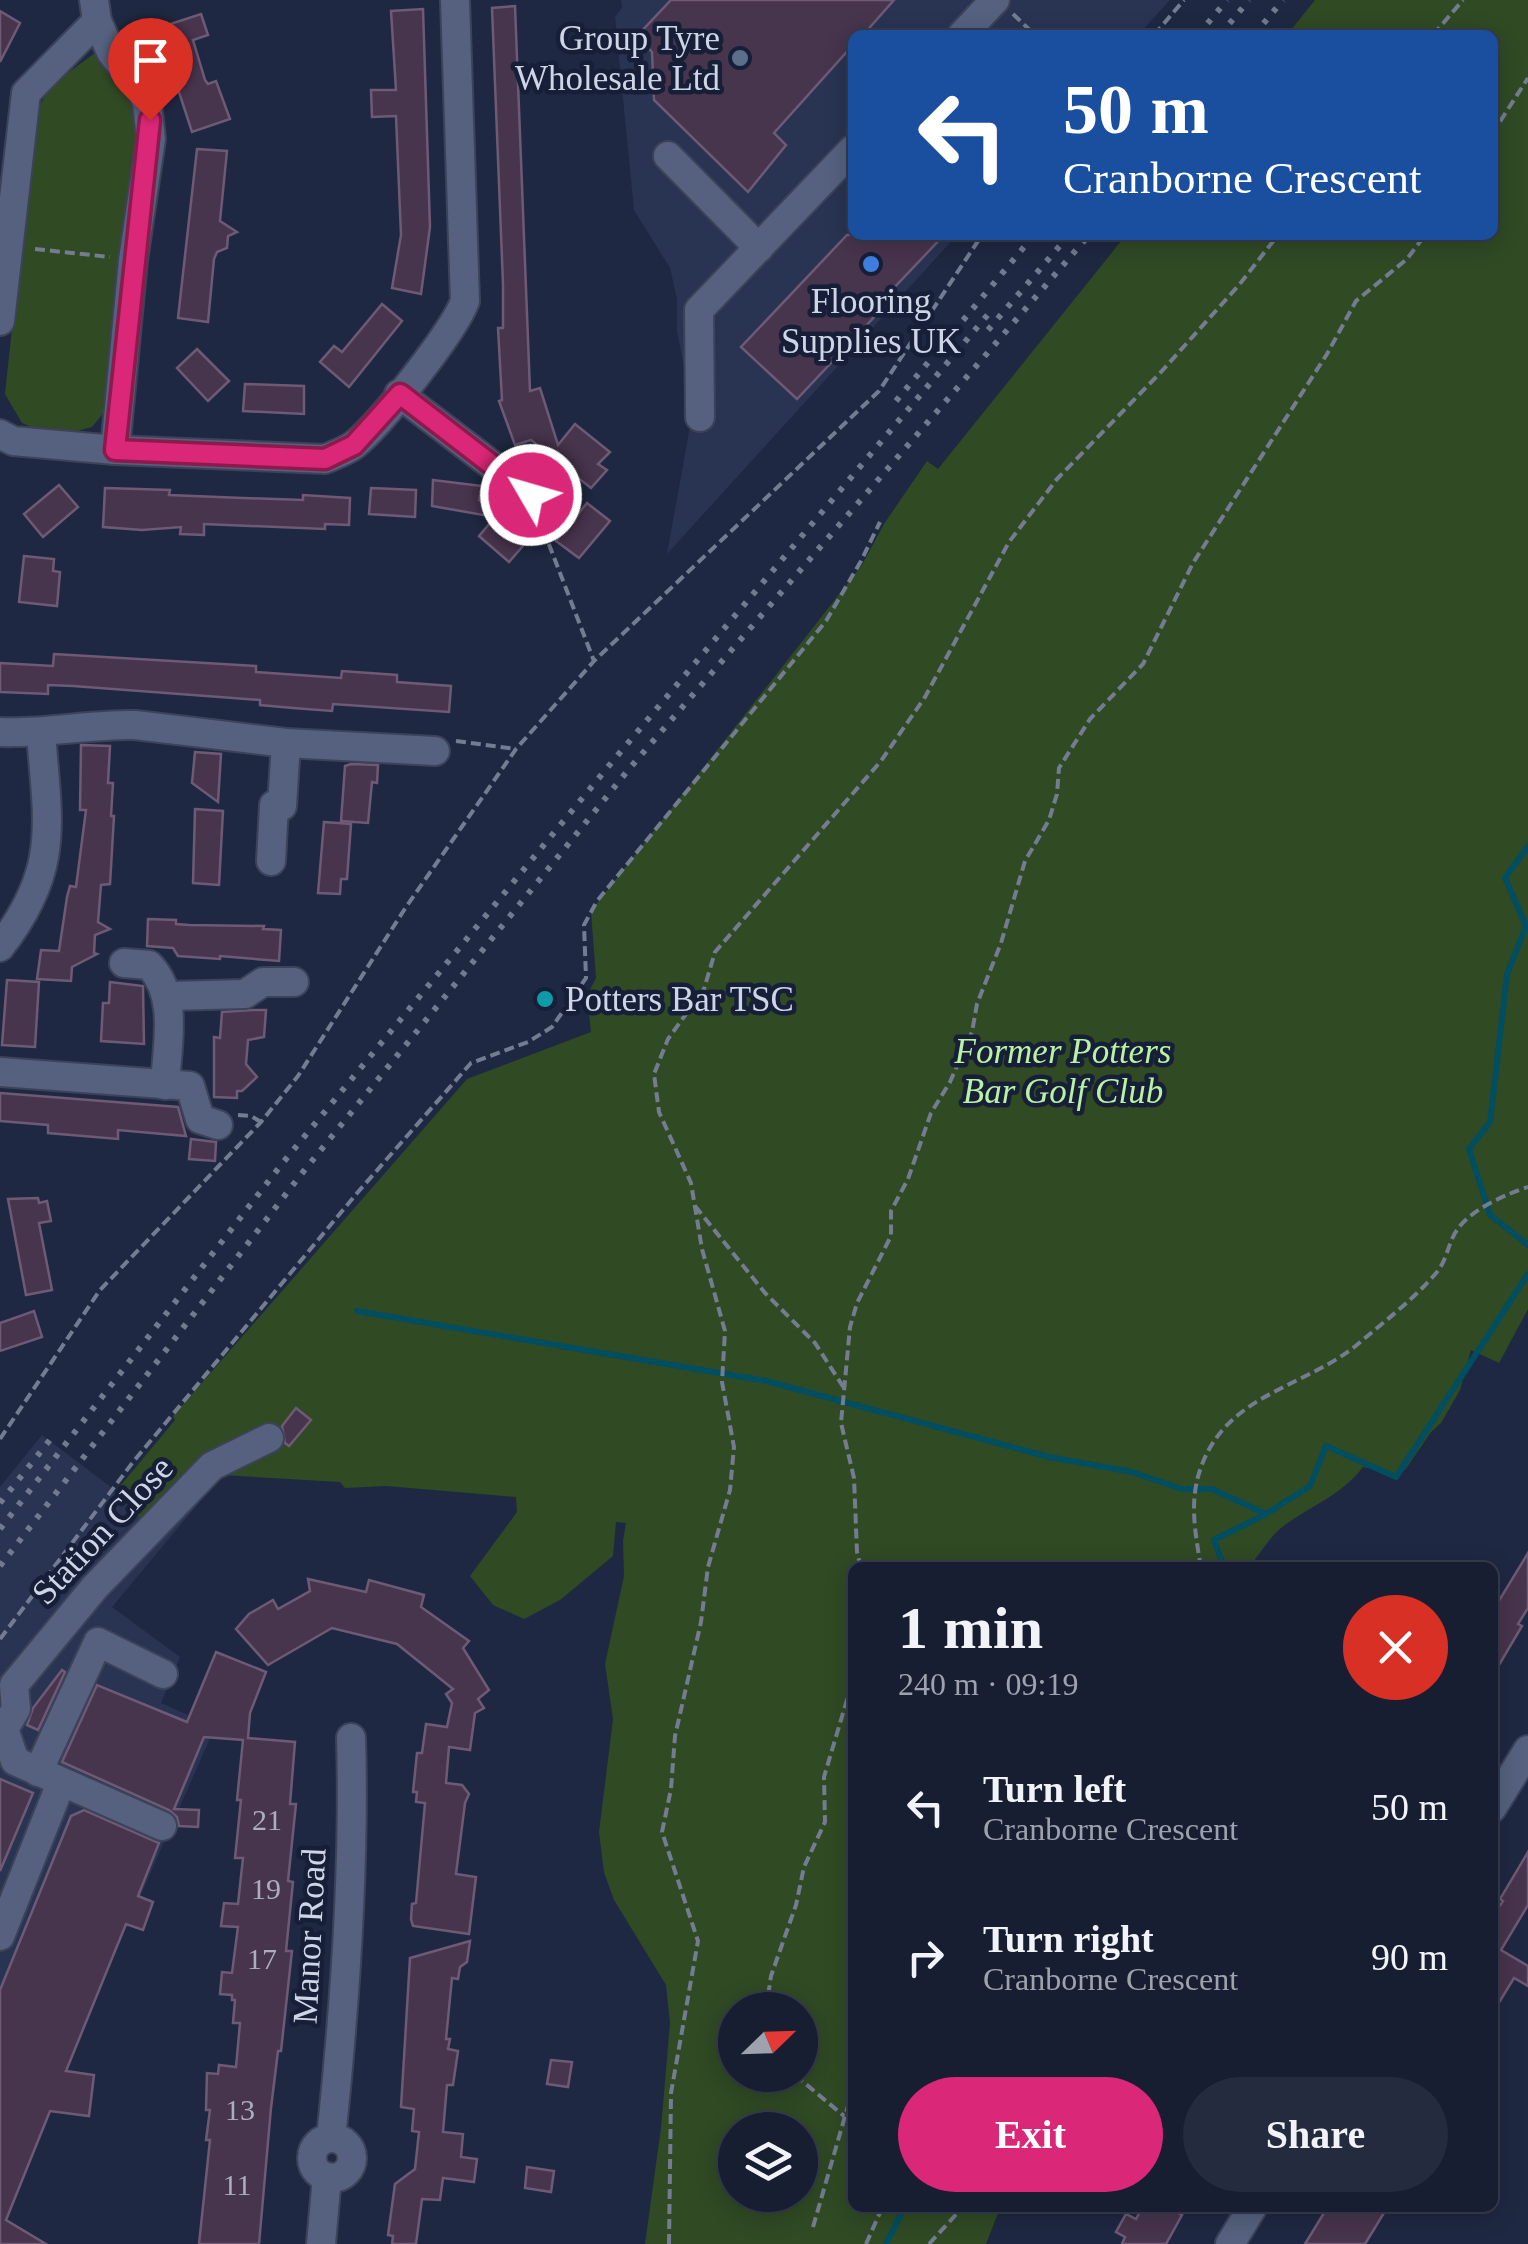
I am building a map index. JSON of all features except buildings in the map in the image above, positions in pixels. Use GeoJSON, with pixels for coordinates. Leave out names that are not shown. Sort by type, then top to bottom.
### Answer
{"type":"FeatureCollection","features":[{"type":"Feature","properties":{"kind":"street"},"geometry":{"type":"LineString","coordinates":[[0,434],[13,441],[115,450],[325,459],[354,445],[400,394],[459,317],[465,301],[455,0]]}},
{"type":"Feature","properties":{"kind":"street"},"geometry":{"type":"LineString","coordinates":[[969,30],[1003,6]]}},
{"type":"Feature","properties":{"kind":"street"},"geometry":{"type":"LineString","coordinates":[[0,321],[26,93],[95,10],[111,52],[141,90],[150,120],[115,450]]}},
{"type":"Feature","properties":{"kind":"street"},"geometry":{"type":"LineString","coordinates":[[700,417],[698,310],[848,154]]}},
{"type":"Feature","properties":{"kind":"street"},"geometry":{"type":"LineString","coordinates":[[668,156],[759,248]]}},
{"type":"Feature","properties":{"kind":"street"},"geometry":{"type":"LineString","coordinates":[[400,394],[531,495]]}},
{"type":"Feature","properties":{"kind":"street"},"geometry":{"type":"LineString","coordinates":[[0,732],[42,734],[113,724],[286,743],[435,751]]}},
{"type":"Feature","properties":{"kind":"street"},"geometry":{"type":"LineString","coordinates":[[0,946],[28,908],[46,861],[42,734]]}},
{"type":"Feature","properties":{"kind":"street"},"geometry":{"type":"LineString","coordinates":[[270,861],[274,805],[282,806],[286,743]]}},
{"type":"Feature","properties":{"kind":"street"},"geometry":{"type":"LineString","coordinates":[[124,964],[149,965],[162,978],[169,996],[177,1086],[200,1120],[218,1125]]}},
{"type":"Feature","properties":{"kind":"street"},"geometry":{"type":"LineString","coordinates":[[169,996],[245,994],[263,982],[294,982]]}},
{"type":"Feature","properties":{"kind":"street"},"geometry":{"type":"LineString","coordinates":[[0,1072],[177,1086]]}},
{"type":"Feature","properties":{"kind":"street","name":"Station Close"},"geometry":{"type":"LineString","coordinates":[[162,1826],[15,1762],[4,1729],[16,1709],[14,1685],[95,1586],[212,1466],[270,1438]]}},
{"type":"Feature","properties":{"kind":"street"},"geometry":{"type":"LineString","coordinates":[[0,1936],[49,1778],[98,1642],[162,1674]]}},
{"type":"Feature","properties":{"kind":"street","name":"Manor Road"},"geometry":{"type":"LineString","coordinates":[[321,2244],[327,2177],[346,2172],[352,2160],[344,2142],[331,2138],[350,1863],[351,1738]]}},
{"type":"Feature","properties":{"kind":"street"},"geometry":{"type":"LineString","coordinates":[[1498,1798],[1528,1750]]}},
{"type":"Feature","properties":{"kind":"street"},"geometry":{"type":"LineString","coordinates":[[1230,2244],[1250,2212]]}},
{"type":"Feature","properties":{"kind":"path"},"geometry":{"type":"LineString","coordinates":[[1158,30],[1184,0]]}},
{"type":"Feature","properties":{"kind":"path"},"geometry":{"type":"LineString","coordinates":[[1436,30],[1463,0]]}},
{"type":"Feature","properties":{"kind":"path"},"geometry":{"type":"LineString","coordinates":[[1003,6],[1029,30]]}},
{"type":"Feature","properties":{"kind":"path"},"geometry":{"type":"LineString","coordinates":[[1498,125],[1528,78]]}},
{"type":"Feature","properties":{"kind":"path"},"geometry":{"type":"LineString","coordinates":[[0,1438],[100,1290],[261,1122],[298,1076],[406,906],[516,749],[594,661],[878,391],[979,240]]}},
{"type":"Feature","properties":{"kind":"path"},"geometry":{"type":"LineString","coordinates":[[669,2244],[671,2093],[698,1941],[662,1832],[671,1789],[675,1736],[701,1622],[708,1567],[730,1490],[734,1447],[722,1382],[725,1331],[702,1249],[692,1183],[659,1112],[654,1074],[668,1039],[704,989],[715,952],[881,761],[925,697],[1009,542],[1057,479],[1162,372],[1274,240]]}},
{"type":"Feature","properties":{"kind":"path"},"geometry":{"type":"LineString","coordinates":[[860,1562],[854,1478],[841,1423],[850,1327],[857,1303],[891,1236],[892,1211],[908,1179],[931,1113],[972,1032],[977,1004],[1001,943],[1024,861],[1049,820],[1059,768],[1090,720],[1143,664],[1193,563],[1327,354],[1356,301],[1408,259],[1421,240]]}},
{"type":"Feature","properties":{"kind":"path"},"geometry":{"type":"LineString","coordinates":[[8,246],[133,260]]}},
{"type":"Feature","properties":{"kind":"path"},"geometry":{"type":"LineString","coordinates":[[531,495],[594,661]]}},
{"type":"Feature","properties":{"kind":"path"},"geometry":{"type":"LineString","coordinates":[[0,1639],[133,1462],[471,1063],[528,1042],[552,1026],[586,978],[584,925],[597,902],[826,621],[880,522]]}},
{"type":"Feature","properties":{"kind":"path"},"geometry":{"type":"LineString","coordinates":[[435,751],[452,740],[516,749]]}},
{"type":"Feature","properties":{"kind":"path"},"geometry":{"type":"LineString","coordinates":[[1200,1562],[1191,1507],[1203,1461],[1231,1419],[1262,1396],[1344,1355],[1440,1269],[1458,1228],[1471,1216],[1528,1187]]}},
{"type":"Feature","properties":{"kind":"path"},"geometry":{"type":"LineString","coordinates":[[695,1206],[765,1292],[815,1343],[844,1388]]}},
{"type":"Feature","properties":{"kind":"path"},"geometry":{"type":"LineString","coordinates":[[769,1992],[804,1867],[825,1822],[824,1777],[848,1696]]}},
{"type":"Feature","properties":{"kind":"path"},"geometry":{"type":"LineString","coordinates":[[815,2092],[844,2116]]}},
{"type":"Feature","properties":{"kind":"path"},"geometry":{"type":"LineString","coordinates":[[813,2227],[848,2104]]}},
{"type":"Feature","properties":{"kind":"path"},"geometry":{"type":"LineString","coordinates":[[866,2244],[880,2212]]}},
{"type":"Feature","properties":{"kind":"path"},"geometry":{"type":"LineString","coordinates":[[929,2244],[958,2212]]}},
{"type":"Feature","properties":{"kind":"shaded area"},"geometry":{"type":"Polygon","coordinates":[[[621,0],[1170,0],[1143,30],[848,30],[848,240],[952,240],[667,554],[693,410],[677,332],[677,299],[670,268],[634,210],[615,17],[622,8],[621,0]]]}},
{"type":"Feature","properties":{"kind":"shaded area"},"geometry":{"type":"Polygon","coordinates":[[[42,1435],[116,1491],[144,1521],[222,1475],[112,1607],[180,1657],[161,1703],[215,1727],[86,2019],[0,2230],[0,1487],[42,1435]]]}},
{"type":"Feature","properties":{"kind":"green space","name":"Former Potters Bar Golf Club"},"geometry":{"type":"Polygon","coordinates":[[[1315,0],[1528,0],[1528,1309],[1499,1363],[1471,1350],[1460,1390],[1441,1423],[1405,1470],[1392,1474],[1363,1467],[1334,1494],[1277,1531],[1256,1562],[848,1562],[848,2212],[998,2212],[986,2244],[645,2244],[670,2023],[666,1985],[614,1900],[604,1872],[599,1832],[613,1719],[605,1664],[624,1576],[626,1523],[616,1522],[613,1556],[560,1600],[524,1619],[493,1605],[470,1576],[517,1512],[516,1497],[386,1486],[345,1488],[340,1482],[222,1475],[143,1521],[116,1491],[175,1420],[173,1416],[467,1079],[591,1032],[587,996],[596,978],[591,911],[862,565],[884,524],[927,461],[938,469],[1122,240],[1498,240],[1498,30],[1291,30],[1315,0]]]}},
{"type":"Feature","properties":{"kind":"green space"},"geometry":{"type":"Polygon","coordinates":[[[95,53],[124,81],[144,131],[110,405],[92,427],[55,437],[22,423],[5,394],[35,115],[50,86],[95,53]]]}},
{"type":"Feature","properties":{"kind":"waterway"},"geometry":{"type":"LineString","coordinates":[[1528,846],[1505,878],[1526,926],[1507,974],[1490,1122],[1469,1149],[1490,1215],[1528,1245]]}},
{"type":"Feature","properties":{"kind":"waterway"},"geometry":{"type":"LineString","coordinates":[[1222,1562],[1214,1540],[1310,1486],[1326,1446],[1396,1477],[1528,1274]]}},
{"type":"Feature","properties":{"kind":"waterway"},"geometry":{"type":"LineString","coordinates":[[357,1311],[766,1381],[1049,1457],[1132,1472],[1182,1489],[1212,1489],[1266,1514]]}},
{"type":"Feature","properties":{"kind":"waterway"},"geometry":{"type":"LineString","coordinates":[[886,2244],[902,2212]]}},
{"type":"Feature","properties":{"kind":"railway"},"geometry":{"type":"LineString","coordinates":[[1202,30],[1227,0]]}},
{"type":"Feature","properties":{"kind":"railway"},"geometry":{"type":"LineString","coordinates":[[1224,30],[1249,0]]}},
{"type":"Feature","properties":{"kind":"railway"},"geometry":{"type":"LineString","coordinates":[[1258,30],[1283,0]]}},
{"type":"Feature","properties":{"kind":"railway"},"geometry":{"type":"LineString","coordinates":[[896,401],[1030,240]]}},
{"type":"Feature","properties":{"kind":"railway"},"geometry":{"type":"LineString","coordinates":[[988,330],[1065,240]]}},
{"type":"Feature","properties":{"kind":"railway"},"geometry":{"type":"LineString","coordinates":[[0,1566],[299,1177],[629,769],[1085,240]]}},
{"type":"Feature","properties":{"kind":"railway"},"geometry":{"type":"LineString","coordinates":[[0,1529],[281,1165],[612,762],[990,312]]}},
{"type":"Feature","properties":{"kind":"railway"},"geometry":{"type":"LineString","coordinates":[[0,1503],[53,1436]]}},
{"type":"Feature","properties":{"kind":"place","name":"Group Tyre Wholesale Ltd"},"geometry":{"type":"Point","coordinates":[740,58]}},
{"type":"Feature","properties":{"kind":"place","name":"Flooring Supplies UK"},"geometry":{"type":"Point","coordinates":[871,264]}},
{"type":"Feature","properties":{"kind":"place","name":"Potters Bar TSC"},"geometry":{"type":"Point","coordinates":[545,999]}},
{"type":"Feature","properties":{"kind":"route"},"geometry":{"type":"LineString","coordinates":[[150,120],[115,450],[325,459],[354,445],[400,394],[531,495]]}}]}
